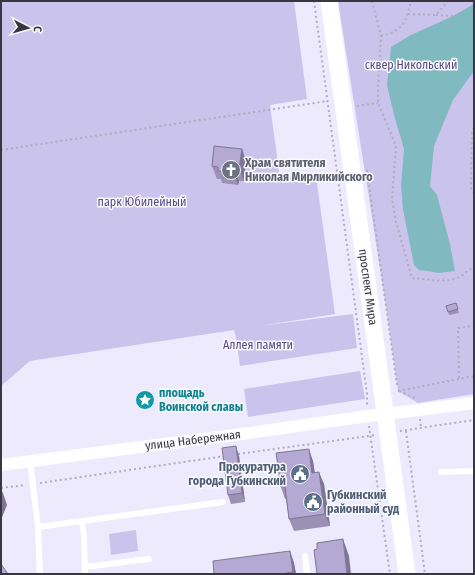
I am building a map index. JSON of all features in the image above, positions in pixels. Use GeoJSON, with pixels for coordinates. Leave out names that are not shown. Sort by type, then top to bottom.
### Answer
{"type":"FeatureCollection","features":[{"type":"Feature","properties":{"kind":"main road","name":"проспект Мира"},"geometry":{"type":"LineString","coordinates":[[330,1],[407,574]]}},
{"type":"Feature","properties":{"kind":"street","name":"улица Набережная"},"geometry":{"type":"LineString","coordinates":[[1,465],[474,403]]}},
{"type":"Feature","properties":{"kind":"lane"},"geometry":{"type":"LineString","coordinates":[[30,461],[38,527],[40,574]]}},
{"type":"Feature","properties":{"kind":"lane"},"geometry":{"type":"LineString","coordinates":[[441,472],[474,471]]}},
{"type":"Feature","properties":{"kind":"lane"},"geometry":{"type":"LineString","coordinates":[[38,527],[223,502]]}},
{"type":"Feature","properties":{"kind":"lane"},"geometry":{"type":"LineString","coordinates":[[82,522],[85,574]]}},
{"type":"Feature","properties":{"kind":"lane"},"geometry":{"type":"LineString","coordinates":[[305,556],[307,574]]}},
{"type":"Feature","properties":{"kind":"lane"},"geometry":{"type":"LineString","coordinates":[[85,567],[149,558]]}},
{"type":"Feature","properties":{"kind":"path"},"geometry":{"type":"LineString","coordinates":[[314,1],[367,394]]}},
{"type":"Feature","properties":{"kind":"path"},"geometry":{"type":"LineString","coordinates":[[372,1],[381,36],[378,103],[396,146],[392,200],[396,222],[412,278],[445,281],[461,277],[469,269],[474,268]]}},
{"type":"Feature","properties":{"kind":"path"},"geometry":{"type":"LineString","coordinates":[[381,36],[394,32],[400,27],[408,14],[411,1]]}},
{"type":"Feature","properties":{"kind":"path"},"geometry":{"type":"LineString","coordinates":[[436,15],[448,1]]}},
{"type":"Feature","properties":{"kind":"path"},"geometry":{"type":"LineString","coordinates":[[408,14],[453,16]]}},
{"type":"Feature","properties":{"kind":"path"},"geometry":{"type":"LineString","coordinates":[[1,150],[327,101]]}},
{"type":"Feature","properties":{"kind":"path"},"geometry":{"type":"LineString","coordinates":[[357,102],[358,110]]}},
{"type":"Feature","properties":{"kind":"path"},"geometry":{"type":"LineString","coordinates":[[357,106],[378,103]]}},
{"type":"Feature","properties":{"kind":"path"},"geometry":{"type":"LineString","coordinates":[[474,128],[472,130],[470,190],[474,193]]}},
{"type":"Feature","properties":{"kind":"path"},"geometry":{"type":"LineString","coordinates":[[366,165],[397,385]]}},
{"type":"Feature","properties":{"kind":"path"},"geometry":{"type":"LineString","coordinates":[[459,379],[458,328],[474,326]]}},
{"type":"Feature","properties":{"kind":"path"},"geometry":{"type":"LineString","coordinates":[[398,390],[474,376]]}},
{"type":"Feature","properties":{"kind":"path"},"geometry":{"type":"LineString","coordinates":[[425,574],[406,430],[474,420]]}},
{"type":"Feature","properties":{"kind":"path"},"geometry":{"type":"LineString","coordinates":[[237,455],[370,436],[390,574]]}},
{"type":"Feature","properties":{"kind":"path"},"geometry":{"type":"LineString","coordinates":[[1,488],[229,456]]}},
{"type":"Feature","properties":{"kind":"green space","name":"парк Юбилейный"},"geometry":{"type":"Polygon","coordinates":[[[1,1],[294,1],[307,99],[270,105],[280,178],[316,176],[335,314],[260,326],[353,314],[357,348],[240,366],[234,330],[30,361],[1,386],[1,1]]]}},
{"type":"Feature","properties":{"kind":"green space","name":"сквер Никольский"},"geometry":{"type":"Polygon","coordinates":[[[338,1],[474,1],[474,394],[418,403],[398,391],[338,1]]]}},
{"type":"Feature","properties":{"kind":"green space","name":"Аллея памяти"},"geometry":{"type":"Polygon","coordinates":[[[360,371],[365,399],[248,417],[244,389],[360,371]]]}},
{"type":"Feature","properties":{"kind":"green space"},"geometry":{"type":"Polygon","coordinates":[[[136,530],[138,551],[111,555],[109,534],[136,530]]]}},
{"type":"Feature","properties":{"kind":"shaded area"},"geometry":{"type":"Polygon","coordinates":[[[474,4],[474,71],[453,100],[434,146],[430,186],[437,195],[450,244],[455,271],[439,273],[419,270],[414,265],[403,209],[401,186],[404,149],[387,85],[391,47],[411,35],[453,16],[474,4]]]}},
{"type":"Feature","properties":{"kind":"building"},"geometry":{"type":"Polygon","coordinates":[[[214,146],[242,149],[239,169],[234,168],[234,173],[218,171],[218,167],[212,166],[214,146]]]}},
{"type":"Feature","properties":{"kind":"building"},"geometry":{"type":"Polygon","coordinates":[[[456,303],[458,309],[448,312],[446,306],[456,303]]]}},
{"type":"Feature","properties":{"kind":"building"},"geometry":{"type":"Polygon","coordinates":[[[236,446],[242,493],[228,495],[222,448],[236,446]]]}},
{"type":"Feature","properties":{"kind":"building"},"geometry":{"type":"Polygon","coordinates":[[[309,449],[312,473],[319,472],[325,514],[289,519],[285,486],[281,487],[276,453],[309,449]]]}},
{"type":"Feature","properties":{"kind":"building"},"geometry":{"type":"Polygon","coordinates":[[[343,539],[347,574],[317,574],[314,550],[317,549],[317,543],[343,539]]]}},
{"type":"Feature","properties":{"kind":"building"},"geometry":{"type":"Polygon","coordinates":[[[290,551],[293,572],[280,574],[214,574],[213,561],[290,551]]]}},
{"type":"Feature","properties":{"kind":"building"},"geometry":{"type":"Polygon","coordinates":[[[1,564],[8,574],[1,574],[1,564]]]}},
{"type":"Feature","properties":{"kind":"place","name":"Храм святителя Николая Мирликийского"},"geometry":{"type":"Point","coordinates":[231,170]}},
{"type":"Feature","properties":{"kind":"place","name":"площадь Воинской славы"},"geometry":{"type":"Point","coordinates":[145,400]}},
{"type":"Feature","properties":{"kind":"place","name":"Прокуратура города Губкинский"},"geometry":{"type":"Point","coordinates":[300,474]}},
{"type":"Feature","properties":{"kind":"place","name":"Губкинский районный суд"},"geometry":{"type":"Point","coordinates":[313,502]}}]}
